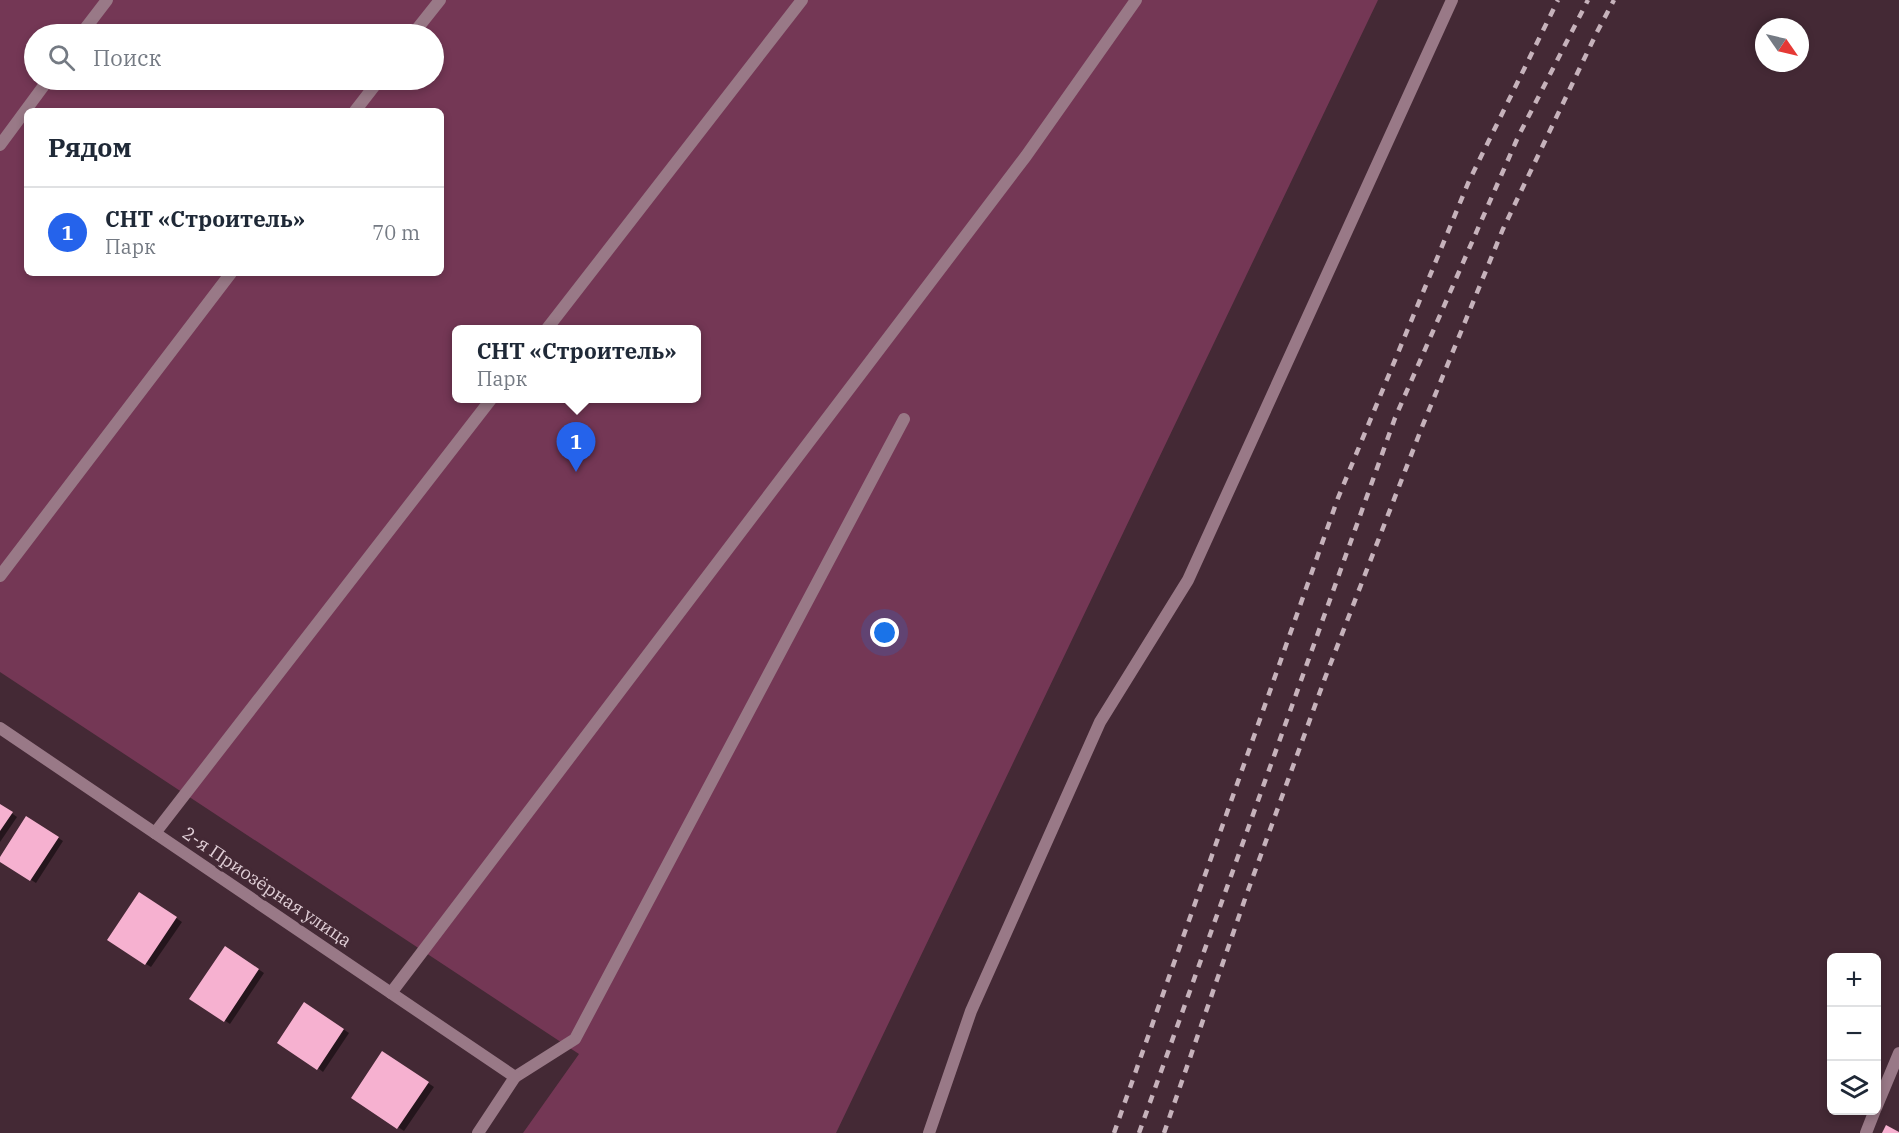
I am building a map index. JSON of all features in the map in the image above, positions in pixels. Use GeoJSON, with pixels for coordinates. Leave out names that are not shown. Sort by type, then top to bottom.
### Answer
{"type":"FeatureCollection","features":[{"type":"Feature","properties":{"kind":"street"},"geometry":{"type":"LineString","coordinates":[[89,24],[107,0]]}},
{"type":"Feature","properties":{"kind":"street"},"geometry":{"type":"LineString","coordinates":[[421,24],[440,0]]}},
{"type":"Feature","properties":{"kind":"street"},"geometry":{"type":"LineString","coordinates":[[550,325],[802,0]]}},
{"type":"Feature","properties":{"kind":"street"},"geometry":{"type":"LineString","coordinates":[[391,993],[1026,156],[1136,0]]}},
{"type":"Feature","properties":{"kind":"street"},"geometry":{"type":"LineString","coordinates":[[929,1133],[971,1011],[1100,722],[1188,580],[1452,0]]}},
{"type":"Feature","properties":{"kind":"street"},"geometry":{"type":"LineString","coordinates":[[27,108],[41,90]]}},
{"type":"Feature","properties":{"kind":"street"},"geometry":{"type":"LineString","coordinates":[[357,108],[371,90]]}},
{"type":"Feature","properties":{"kind":"street"},"geometry":{"type":"LineString","coordinates":[[0,145],[24,112]]}},
{"type":"Feature","properties":{"kind":"street"},"geometry":{"type":"LineString","coordinates":[[0,576],[229,276]]}},
{"type":"Feature","properties":{"kind":"street"},"geometry":{"type":"LineString","coordinates":[[155,833],[489,403]]}},
{"type":"Feature","properties":{"kind":"street"},"geometry":{"type":"LineString","coordinates":[[478,1133],[515,1077],[575,1039],[904,419]]}},
{"type":"Feature","properties":{"kind":"street","name":"2-я Приозёрная улица"},"geometry":{"type":"LineString","coordinates":[[0,728],[515,1077]]}},
{"type":"Feature","properties":{"kind":"street"},"geometry":{"type":"LineString","coordinates":[[1881,1097],[1899,1053]]}},
{"type":"Feature","properties":{"kind":"street"},"geometry":{"type":"LineString","coordinates":[[1866,1133],[1874,1115]]}},
{"type":"Feature","properties":{"kind":"shaded area"},"geometry":{"type":"Polygon","coordinates":[[[0,0],[1378,0],[836,1133],[523,1133],[579,1054],[0,672],[0,0]]]}},
{"type":"Feature","properties":{"kind":"building"},"geometry":{"type":"Polygon","coordinates":[[[0,804],[13,812],[0,831],[0,804]]]}},
{"type":"Feature","properties":{"kind":"building"},"geometry":{"type":"Polygon","coordinates":[[[26,816],[59,837],[30,881],[0,862],[0,857],[26,816]]]}},
{"type":"Feature","properties":{"kind":"building"},"geometry":{"type":"Polygon","coordinates":[[[139,892],[177,917],[145,965],[107,940],[139,892]]]}},
{"type":"Feature","properties":{"kind":"building"},"geometry":{"type":"Polygon","coordinates":[[[225,946],[259,969],[224,1022],[189,999],[225,946]]]}},
{"type":"Feature","properties":{"kind":"building"},"geometry":{"type":"Polygon","coordinates":[[[304,1002],[344,1029],[317,1070],[277,1043],[304,1002]]]}},
{"type":"Feature","properties":{"kind":"building"},"geometry":{"type":"Polygon","coordinates":[[[382,1051],[429,1082],[397,1129],[351,1098],[382,1051]]]}},
{"type":"Feature","properties":{"kind":"building"},"geometry":{"type":"Polygon","coordinates":[[[1886,1125],[1899,1132],[1899,1133],[1882,1133],[1886,1125]]]}},
{"type":"Feature","properties":{"kind":"railway"},"geometry":{"type":"LineString","coordinates":[[1114,1133],[1338,498],[1469,181],[1558,0]]}},
{"type":"Feature","properties":{"kind":"railway"},"geometry":{"type":"LineString","coordinates":[[1139,1133],[1395,418],[1518,137],[1588,0]]}},
{"type":"Feature","properties":{"kind":"railway"},"geometry":{"type":"LineString","coordinates":[[1164,1133],[1325,678],[1422,427],[1503,229],[1614,0]]}},
{"type":"Feature","properties":{"kind":"place","name":"СНТ «Строитель»"},"geometry":{"type":"Point","coordinates":[576,472]}}]}
